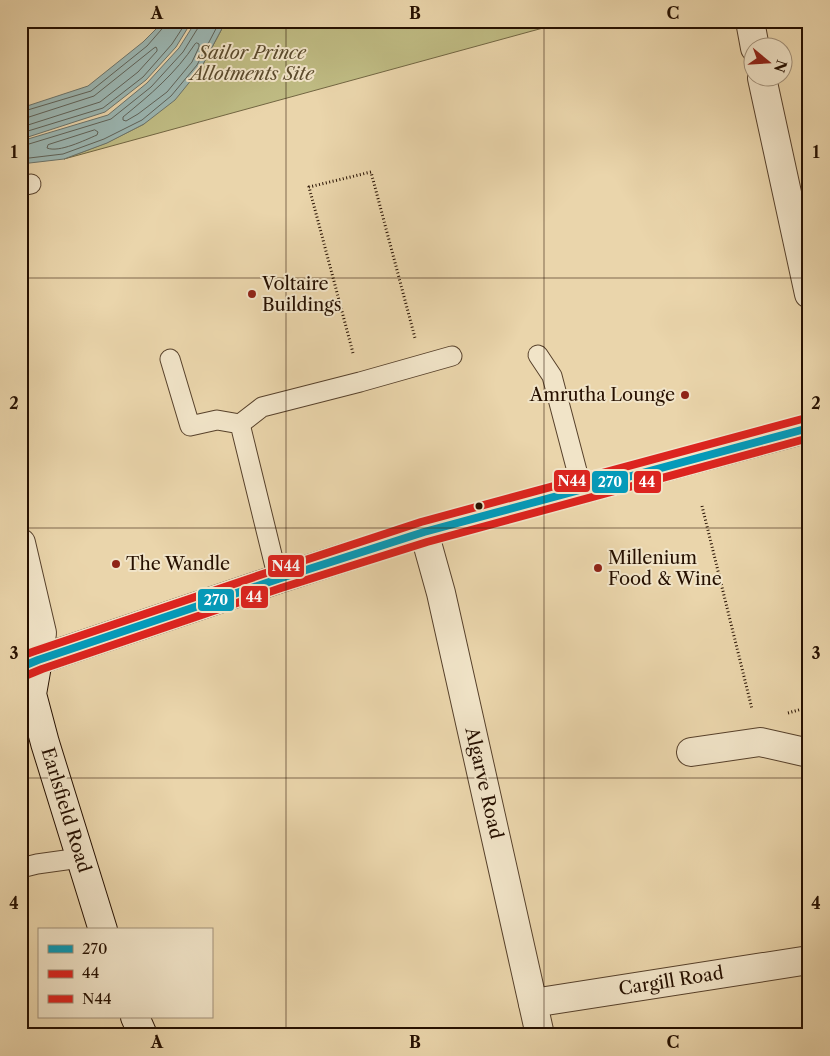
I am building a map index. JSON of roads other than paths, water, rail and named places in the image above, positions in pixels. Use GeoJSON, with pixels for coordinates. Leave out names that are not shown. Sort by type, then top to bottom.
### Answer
{"type":"FeatureCollection","features":[{"type":"Feature","properties":{"kind":"main road"},"geometry":{"type":"LineString","coordinates":[[30,663],[424,532],[809,428]]}},
{"type":"Feature","properties":{"kind":"street"},"geometry":{"type":"LineString","coordinates":[[750,21],[753,38]]}},
{"type":"Feature","properties":{"kind":"street"},"geometry":{"type":"LineString","coordinates":[[764,88],[809,294]]}},
{"type":"Feature","properties":{"kind":"street","name":"Algarve Road"},"geometry":{"type":"LineString","coordinates":[[424,532],[443,603],[540,1035]]}},
{"type":"Feature","properties":{"kind":"street","name":"Earlsfield Road"},"geometry":{"type":"LineString","coordinates":[[21,543],[42,633],[30,663],[32,694],[45,743],[102,928]]}},
{"type":"Feature","properties":{"kind":"street"},"geometry":{"type":"LineString","coordinates":[[691,752],[760,742],[809,753]]}},
{"type":"Feature","properties":{"kind":"street","name":"Cargill Road"},"geometry":{"type":"LineString","coordinates":[[533,1003],[809,960]]}},
{"type":"Feature","properties":{"kind":"street"},"geometry":{"type":"LineString","coordinates":[[135,1018],[143,1035]]}},
{"type":"Feature","properties":{"kind":"lane"},"geometry":{"type":"LineString","coordinates":[[538,355],[552,376],[582,490]]}},
{"type":"Feature","properties":{"kind":"lane"},"geometry":{"type":"LineString","coordinates":[[170,359],[190,426],[217,420],[240,424],[262,407],[452,356]]}},
{"type":"Feature","properties":{"kind":"lane"},"geometry":{"type":"LineString","coordinates":[[240,424],[278,579]]}},
{"type":"Feature","properties":{"kind":"lane"},"geometry":{"type":"LineString","coordinates":[[21,868],[80,858]]}},
{"type":"Feature","properties":{"kind":"water"},"geometry":{"type":"Polygon","coordinates":[[[161,21],[192,21],[176,47],[146,80],[105,112],[28,137],[21,136],[21,108],[88,86],[143,42],[157,28],[161,21]]]}},
{"type":"Feature","properties":{"kind":"water"},"geometry":{"type":"Polygon","coordinates":[[[196,21],[226,21],[201,68],[175,100],[144,124],[107,143],[64,159],[21,164],[21,139],[28,139],[108,115],[147,83],[179,48],[196,21]]]}},
{"type":"Feature","properties":{"kind":"place","name":"Voltaire Buildings"},"geometry":{"type":"Point","coordinates":[252,294]}},
{"type":"Feature","properties":{"kind":"place","name":"Amrutha Lounge"},"geometry":{"type":"Point","coordinates":[685,395]}},
{"type":"Feature","properties":{"kind":"place","name":"The Wandle"},"geometry":{"type":"Point","coordinates":[116,564]}},
{"type":"Feature","properties":{"kind":"place","name":"Millenium Food & Wine"},"geometry":{"type":"Point","coordinates":[598,568]}},
{"type":"Feature","properties":{"kind":"park label","name":"Sailor Prince Allotments Site"},"geometry":{"type":"Point","coordinates":[252,63]}}]}
